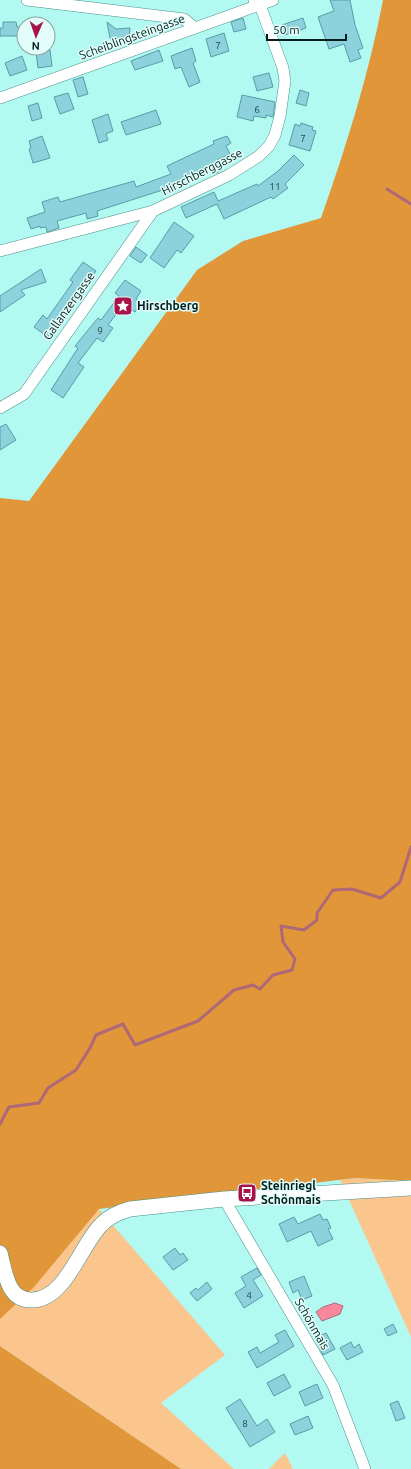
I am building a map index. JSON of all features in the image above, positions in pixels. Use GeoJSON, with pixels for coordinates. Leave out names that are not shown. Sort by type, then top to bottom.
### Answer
{"type":"FeatureCollection","features":[{"type":"Feature","properties":{"kind":"main road"},"geometry":{"type":"LineString","coordinates":[[0,1253],[4,1273],[14,1293],[23,1299],[41,1299],[52,1294],[61,1284],[96,1230],[113,1215],[130,1209],[224,1199],[411,1188]]}},
{"type":"Feature","properties":{"kind":"street"},"geometry":{"type":"LineString","coordinates":[[27,0],[184,19],[195,28]]}},
{"type":"Feature","properties":{"kind":"street","name":"Scheiblingsteingasse"},"geometry":{"type":"LineString","coordinates":[[0,98],[195,28],[258,2],[273,0]]}},
{"type":"Feature","properties":{"kind":"street","name":"Hirschberggasse"},"geometry":{"type":"LineString","coordinates":[[0,251],[153,211],[240,169],[259,156],[269,146],[280,116],[285,81],[281,62],[258,2]]}},
{"type":"Feature","properties":{"kind":"street","name":"Gallanzergasse"},"geometry":{"type":"LineString","coordinates":[[0,408],[24,394],[153,211]]}},
{"type":"Feature","properties":{"kind":"street","name":"Schönmais"},"geometry":{"type":"LineString","coordinates":[[224,1199],[333,1385],[365,1469]]}},
{"type":"Feature","properties":{"kind":"shaded area"},"geometry":{"type":"Polygon","coordinates":[[[383,0],[411,0],[411,1181],[355,1178],[99,1209],[34,1287],[0,1319],[0,498],[29,501],[197,270],[243,241],[321,218],[364,83],[383,0]]]}},
{"type":"Feature","properties":{"kind":"shaded area"},"geometry":{"type":"Polygon","coordinates":[[[355,1178],[411,1181],[411,1337],[340,1180],[355,1178]]]}},
{"type":"Feature","properties":{"kind":"shaded area"},"geometry":{"type":"Polygon","coordinates":[[[99,1209],[225,1355],[161,1403],[234,1469],[181,1469],[0,1346],[0,1316],[99,1209]]]}},
{"type":"Feature","properties":{"kind":"shaded area"},"geometry":{"type":"Polygon","coordinates":[[[335,1303],[343,1306],[340,1314],[322,1321],[316,1312],[323,1307],[335,1303]]]}},
{"type":"Feature","properties":{"kind":"shaded area"},"geometry":{"type":"Polygon","coordinates":[[[0,1346],[181,1469],[0,1469],[0,1346]]]}},
{"type":"Feature","properties":{"kind":"shaded area"},"geometry":{"type":"Polygon","coordinates":[[[285,1453],[293,1469],[269,1469],[285,1453]]]}},
{"type":"Feature","properties":{"kind":"building"},"geometry":{"type":"Polygon","coordinates":[[[330,0],[350,0],[355,25],[363,48],[358,50],[361,58],[350,62],[344,44],[329,49],[318,17],[334,11],[330,0]]]}},
{"type":"Feature","properties":{"kind":"building"},"geometry":{"type":"Polygon","coordinates":[[[243,18],[246,29],[234,32],[231,22],[243,18]]]}},
{"type":"Feature","properties":{"kind":"building"},"geometry":{"type":"Polygon","coordinates":[[[303,18],[306,28],[285,35],[282,25],[303,18]]]}},
{"type":"Feature","properties":{"kind":"building"},"geometry":{"type":"Polygon","coordinates":[[[3,22],[16,22],[16,36],[0,36],[0,28],[3,28],[3,22]]]}},
{"type":"Feature","properties":{"kind":"building"},"geometry":{"type":"Polygon","coordinates":[[[107,22],[116,29],[130,28],[129,38],[115,43],[110,38],[107,22]]]}},
{"type":"Feature","properties":{"kind":"building"},"geometry":{"type":"Polygon","coordinates":[[[224,33],[229,51],[211,57],[206,39],[224,33]]]}},
{"type":"Feature","properties":{"kind":"building"},"geometry":{"type":"Polygon","coordinates":[[[192,48],[196,61],[193,63],[200,82],[189,87],[181,67],[175,69],[171,56],[192,48]]]}},
{"type":"Feature","properties":{"kind":"building"},"geometry":{"type":"Polygon","coordinates":[[[159,50],[163,61],[135,70],[131,61],[159,50]]]}},
{"type":"Feature","properties":{"kind":"building"},"geometry":{"type":"Polygon","coordinates":[[[22,56],[27,70],[10,76],[5,63],[22,56]]]}},
{"type":"Feature","properties":{"kind":"building"},"geometry":{"type":"Polygon","coordinates":[[[36,56],[51,56],[52,66],[38,68],[36,56]]]}},
{"type":"Feature","properties":{"kind":"building"},"geometry":{"type":"Polygon","coordinates":[[[269,73],[273,87],[257,91],[253,77],[269,73]]]}},
{"type":"Feature","properties":{"kind":"building"},"geometry":{"type":"Polygon","coordinates":[[[83,77],[88,94],[78,97],[73,80],[83,77]]]}},
{"type":"Feature","properties":{"kind":"building"},"geometry":{"type":"Polygon","coordinates":[[[300,90],[309,93],[306,106],[296,103],[300,90]]]}},
{"type":"Feature","properties":{"kind":"building"},"geometry":{"type":"Polygon","coordinates":[[[68,93],[74,109],[60,114],[54,97],[68,93]]]}},
{"type":"Feature","properties":{"kind":"building"},"geometry":{"type":"Polygon","coordinates":[[[242,95],[275,102],[273,117],[266,115],[266,118],[254,116],[253,121],[237,117],[242,95]]]}},
{"type":"Feature","properties":{"kind":"building"},"geometry":{"type":"Polygon","coordinates":[[[38,103],[42,118],[32,121],[28,106],[38,103]]]}},
{"type":"Feature","properties":{"kind":"building"},"geometry":{"type":"Polygon","coordinates":[[[156,110],[161,124],[126,135],[121,122],[156,110]]]}},
{"type":"Feature","properties":{"kind":"building"},"geometry":{"type":"Polygon","coordinates":[[[108,114],[113,131],[106,134],[108,140],[99,143],[92,120],[108,114]]]}},
{"type":"Feature","properties":{"kind":"building"},"geometry":{"type":"Polygon","coordinates":[[[301,123],[313,127],[312,130],[316,131],[310,151],[289,145],[295,124],[300,126],[301,123]]]}},
{"type":"Feature","properties":{"kind":"building"},"geometry":{"type":"Polygon","coordinates":[[[42,136],[50,158],[33,163],[29,149],[31,148],[29,141],[42,136]]]}},
{"type":"Feature","properties":{"kind":"building"},"geometry":{"type":"Polygon","coordinates":[[[227,136],[231,143],[226,146],[230,154],[217,160],[222,170],[214,174],[209,166],[169,188],[97,211],[98,216],[87,219],[86,213],[57,221],[59,228],[47,232],[46,227],[40,228],[40,226],[31,229],[27,218],[45,212],[42,202],[58,197],[60,202],[134,181],[136,187],[171,174],[167,166],[214,144],[213,141],[227,136]]]}},
{"type":"Feature","properties":{"kind":"building"},"geometry":{"type":"Polygon","coordinates":[[[294,155],[304,165],[285,184],[288,188],[273,199],[271,197],[224,219],[217,204],[186,218],[181,207],[214,192],[218,201],[257,184],[258,186],[278,171],[294,155]]]}},
{"type":"Feature","properties":{"kind":"building"},"geometry":{"type":"Polygon","coordinates":[[[174,222],[194,236],[181,253],[177,250],[164,268],[150,258],[174,222]]]}},
{"type":"Feature","properties":{"kind":"building"},"geometry":{"type":"Polygon","coordinates":[[[136,247],[147,255],[141,263],[130,256],[136,247]]]}},
{"type":"Feature","properties":{"kind":"building"},"geometry":{"type":"Polygon","coordinates":[[[83,262],[96,271],[48,337],[34,327],[43,315],[47,319],[73,282],[70,280],[83,262]]]}},
{"type":"Feature","properties":{"kind":"building"},"geometry":{"type":"Polygon","coordinates":[[[41,269],[46,282],[21,290],[25,295],[0,312],[0,296],[41,269]]]}},
{"type":"Feature","properties":{"kind":"building"},"geometry":{"type":"Polygon","coordinates":[[[125,280],[141,291],[136,299],[141,303],[135,312],[124,304],[108,325],[113,328],[103,342],[97,338],[78,363],[84,367],[63,398],[51,390],[78,348],[75,346],[98,318],[101,320],[119,296],[115,293],[125,280]]]}},
{"type":"Feature","properties":{"kind":"building"},"geometry":{"type":"Polygon","coordinates":[[[6,424],[16,440],[0,450],[0,427],[6,424]]]}},
{"type":"Feature","properties":{"kind":"building"},"geometry":{"type":"Polygon","coordinates":[[[320,1214],[323,1220],[327,1219],[331,1228],[328,1229],[333,1239],[318,1246],[311,1231],[287,1242],[279,1224],[294,1217],[298,1224],[320,1214]]]}},
{"type":"Feature","properties":{"kind":"building"},"geometry":{"type":"Polygon","coordinates":[[[175,1248],[180,1255],[183,1253],[188,1260],[173,1270],[163,1257],[175,1248]]]}},
{"type":"Feature","properties":{"kind":"building"},"geometry":{"type":"Polygon","coordinates":[[[257,1268],[261,1275],[253,1280],[263,1296],[244,1308],[235,1293],[246,1286],[241,1277],[257,1268]]]}},
{"type":"Feature","properties":{"kind":"building"},"geometry":{"type":"Polygon","coordinates":[[[304,1276],[312,1296],[302,1300],[298,1290],[293,1293],[289,1282],[304,1276]]]}},
{"type":"Feature","properties":{"kind":"building"},"geometry":{"type":"Polygon","coordinates":[[[207,1282],[212,1289],[197,1301],[190,1293],[196,1288],[198,1290],[207,1282]]]}},
{"type":"Feature","properties":{"kind":"building"},"geometry":{"type":"Polygon","coordinates":[[[393,1324],[397,1332],[388,1336],[384,1329],[393,1324]]]}},
{"type":"Feature","properties":{"kind":"building"},"geometry":{"type":"Polygon","coordinates":[[[285,1330],[294,1346],[257,1368],[248,1352],[257,1347],[260,1353],[279,1342],[275,1335],[285,1330]]]}},
{"type":"Feature","properties":{"kind":"building"},"geometry":{"type":"Polygon","coordinates":[[[326,1333],[335,1349],[323,1355],[315,1338],[326,1333]]]}},
{"type":"Feature","properties":{"kind":"building"},"geometry":{"type":"Polygon","coordinates":[[[351,1342],[354,1348],[359,1344],[363,1352],[347,1360],[340,1348],[351,1342]]]}},
{"type":"Feature","properties":{"kind":"building"},"geometry":{"type":"Polygon","coordinates":[[[284,1374],[291,1387],[274,1396],[267,1383],[284,1374]]]}},
{"type":"Feature","properties":{"kind":"building"},"geometry":{"type":"Polygon","coordinates":[[[317,1384],[323,1398],[305,1406],[299,1392],[317,1384]]]}},
{"type":"Feature","properties":{"kind":"building"},"geometry":{"type":"Polygon","coordinates":[[[240,1399],[257,1426],[267,1419],[275,1432],[250,1447],[226,1408],[240,1399]]]}},
{"type":"Feature","properties":{"kind":"building"},"geometry":{"type":"Polygon","coordinates":[[[398,1401],[405,1418],[396,1421],[390,1404],[398,1401]]]}},
{"type":"Feature","properties":{"kind":"building"},"geometry":{"type":"Polygon","coordinates":[[[308,1416],[313,1428],[295,1435],[290,1424],[308,1416]]]}},
{"type":"Feature","properties":{"kind":"waterway"},"geometry":{"type":"LineString","coordinates":[[387,189],[411,204]]}},
{"type":"Feature","properties":{"kind":"waterway"},"geometry":{"type":"LineString","coordinates":[[0,1124],[9,1107],[39,1103],[48,1088],[76,1070],[90,1048],[96,1035],[123,1024],[135,1045],[198,1021],[234,990],[253,985],[260,989],[273,975],[292,970],[295,959],[283,942],[281,926],[304,930],[317,920],[317,913],[333,890],[352,889],[381,898],[400,882],[411,847]]}},
{"type":"Feature","properties":{"kind":"place","name":"Hirschberg"},"geometry":{"type":"Point","coordinates":[123,306]}},
{"type":"Feature","properties":{"kind":"place","name":"Steinriegl Schönmais"},"geometry":{"type":"Point","coordinates":[247,1193]}}]}
